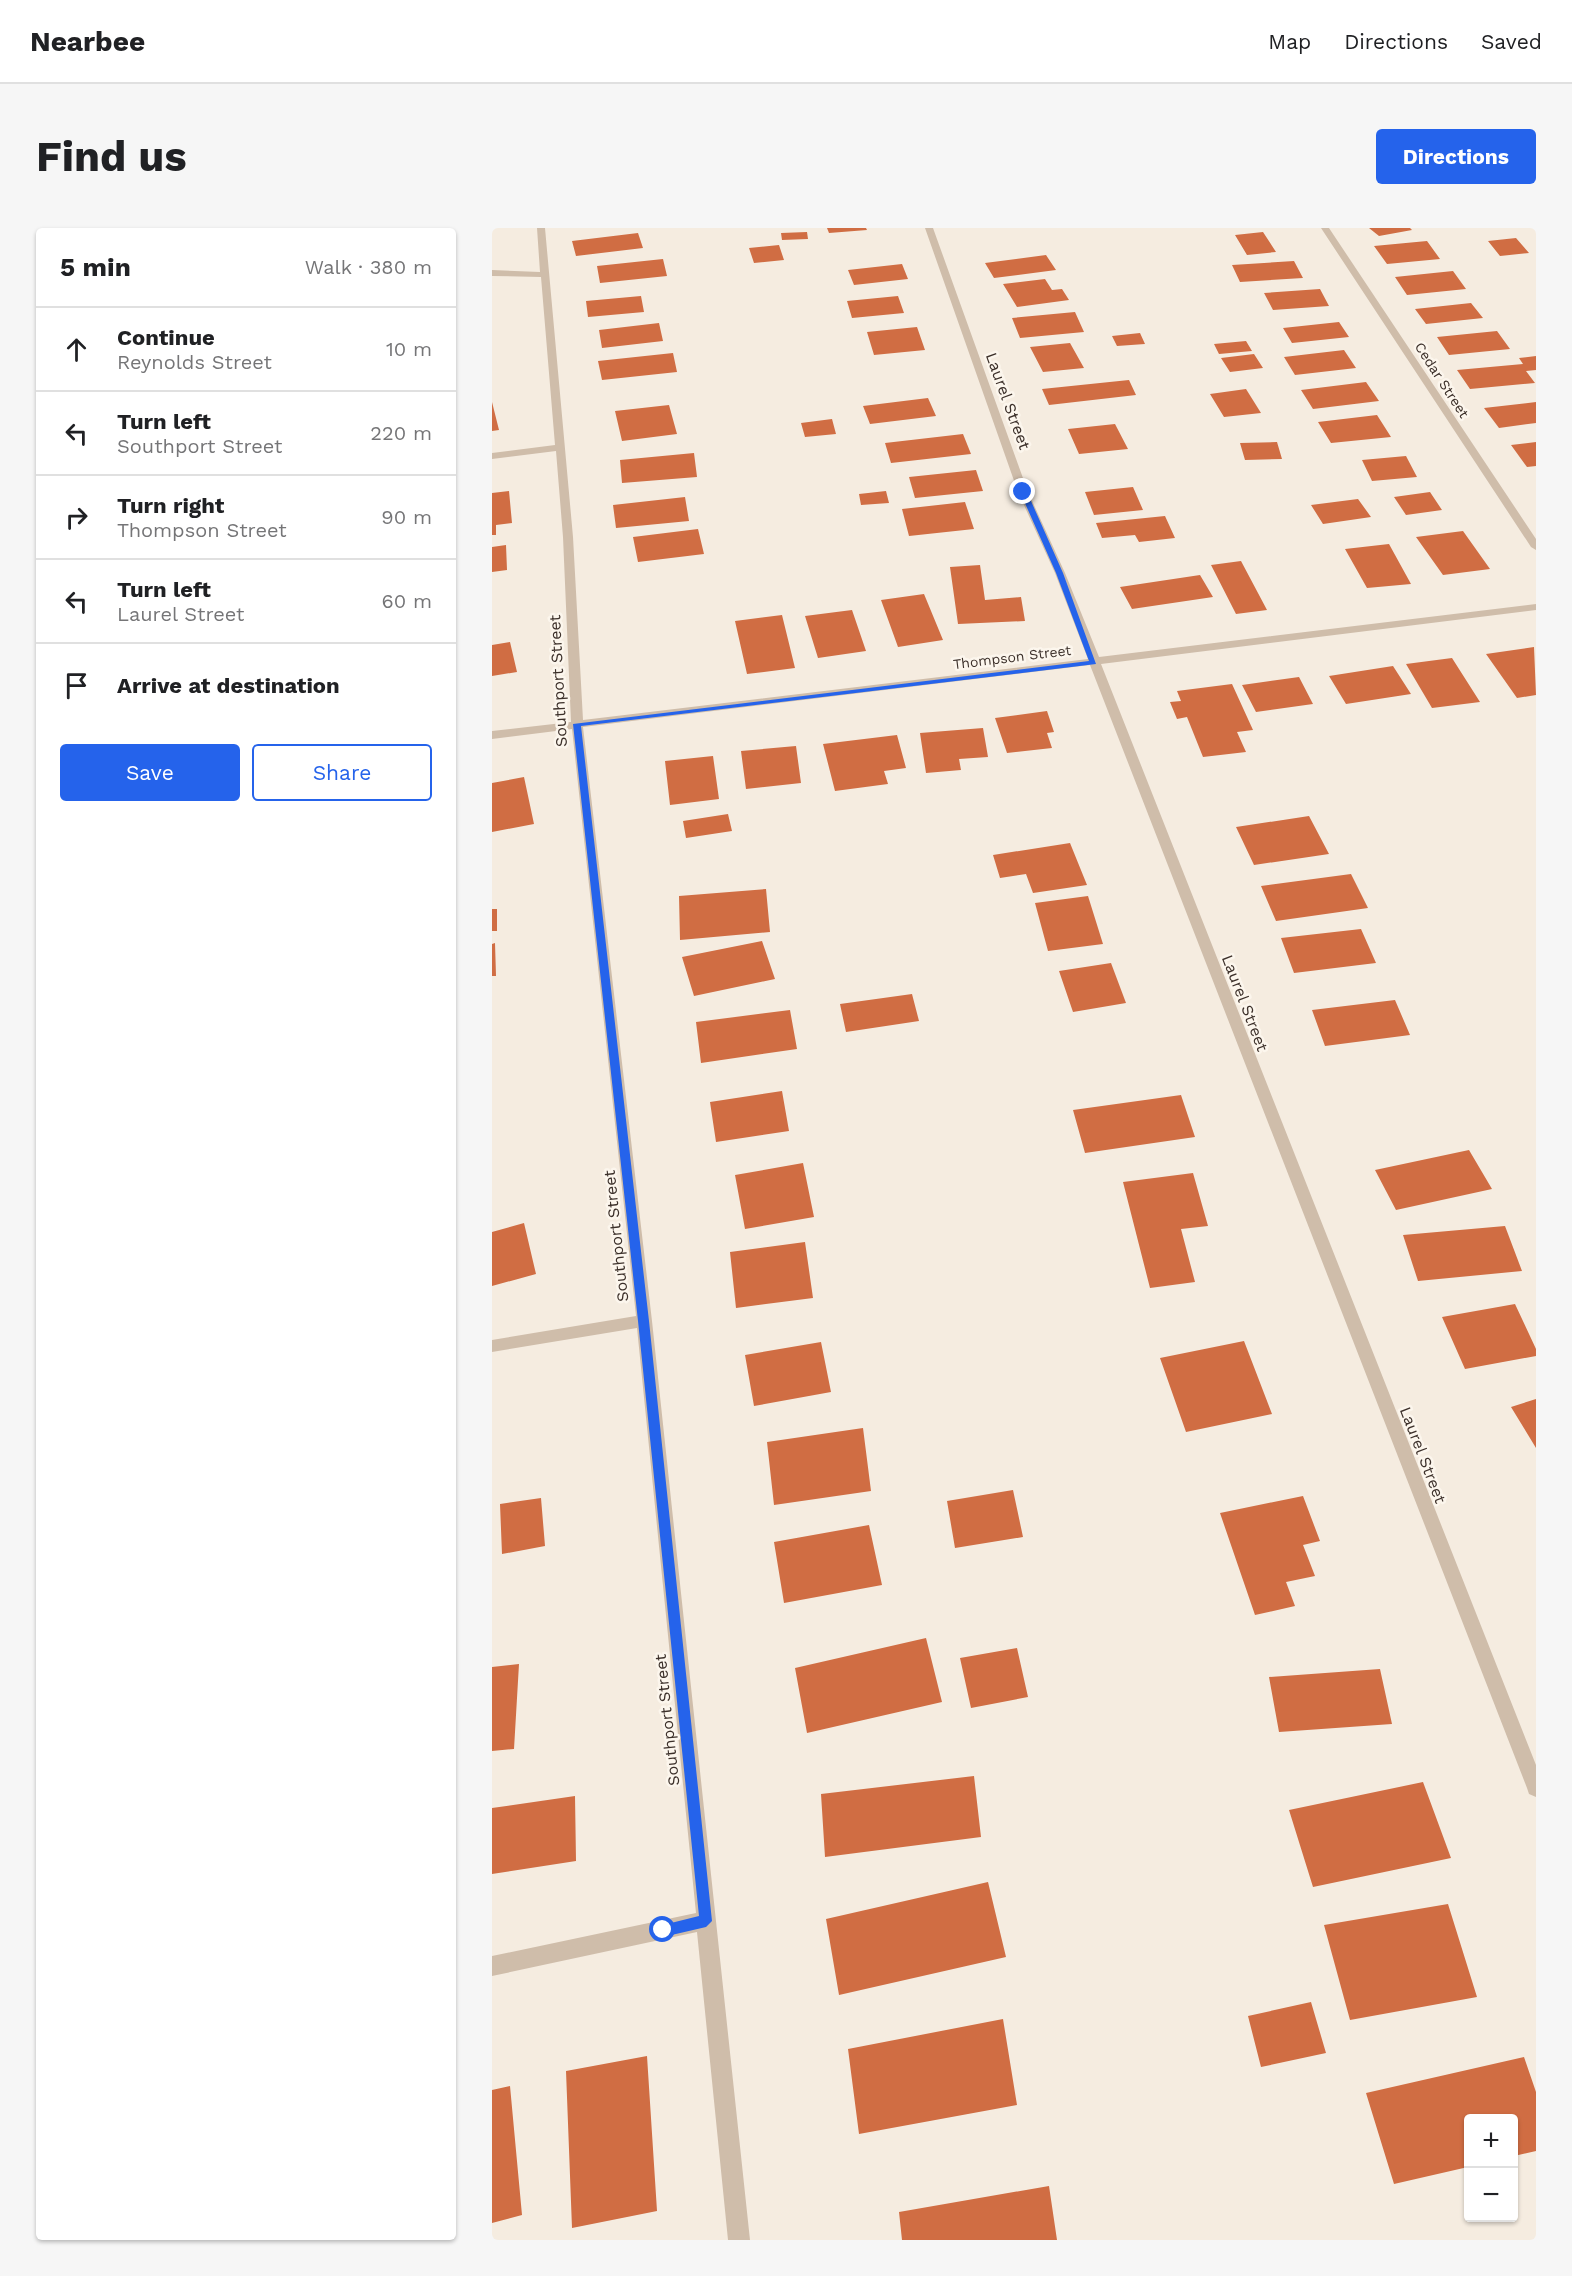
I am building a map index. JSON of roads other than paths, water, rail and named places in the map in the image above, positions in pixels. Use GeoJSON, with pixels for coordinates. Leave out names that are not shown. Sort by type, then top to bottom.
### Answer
{"type":"FeatureCollection","features":[{"type":"Feature","properties":{"kind":"street","name":"Southport Street"},"geometry":{"type":"LineString","coordinates":[[542,228],[568,537],[577,724],[644,1321],[739,2240]]}},
{"type":"Feature","properties":{"kind":"street","name":"Laurel Street"},"geometry":{"type":"LineString","coordinates":[[929,228],[1023,492],[1060,573],[1536,1788]]}},
{"type":"Feature","properties":{"kind":"street","name":"Cedar Street"},"geometry":{"type":"LineString","coordinates":[[1325,228],[1536,547]]}},
{"type":"Feature","properties":{"kind":"street"},"geometry":{"type":"LineString","coordinates":[[492,273],[546,275]]}},
{"type":"Feature","properties":{"kind":"street"},"geometry":{"type":"LineString","coordinates":[[492,456],[559,448]]}},
{"type":"Feature","properties":{"kind":"street","name":"Thompson Street"},"geometry":{"type":"LineString","coordinates":[[492,735],[1536,607]]}},
{"type":"Feature","properties":{"kind":"street"},"geometry":{"type":"LineString","coordinates":[[492,1346],[644,1321]]}},
{"type":"Feature","properties":{"kind":"street"},"geometry":{"type":"LineString","coordinates":[[492,1966],[706,1921]]}}]}
